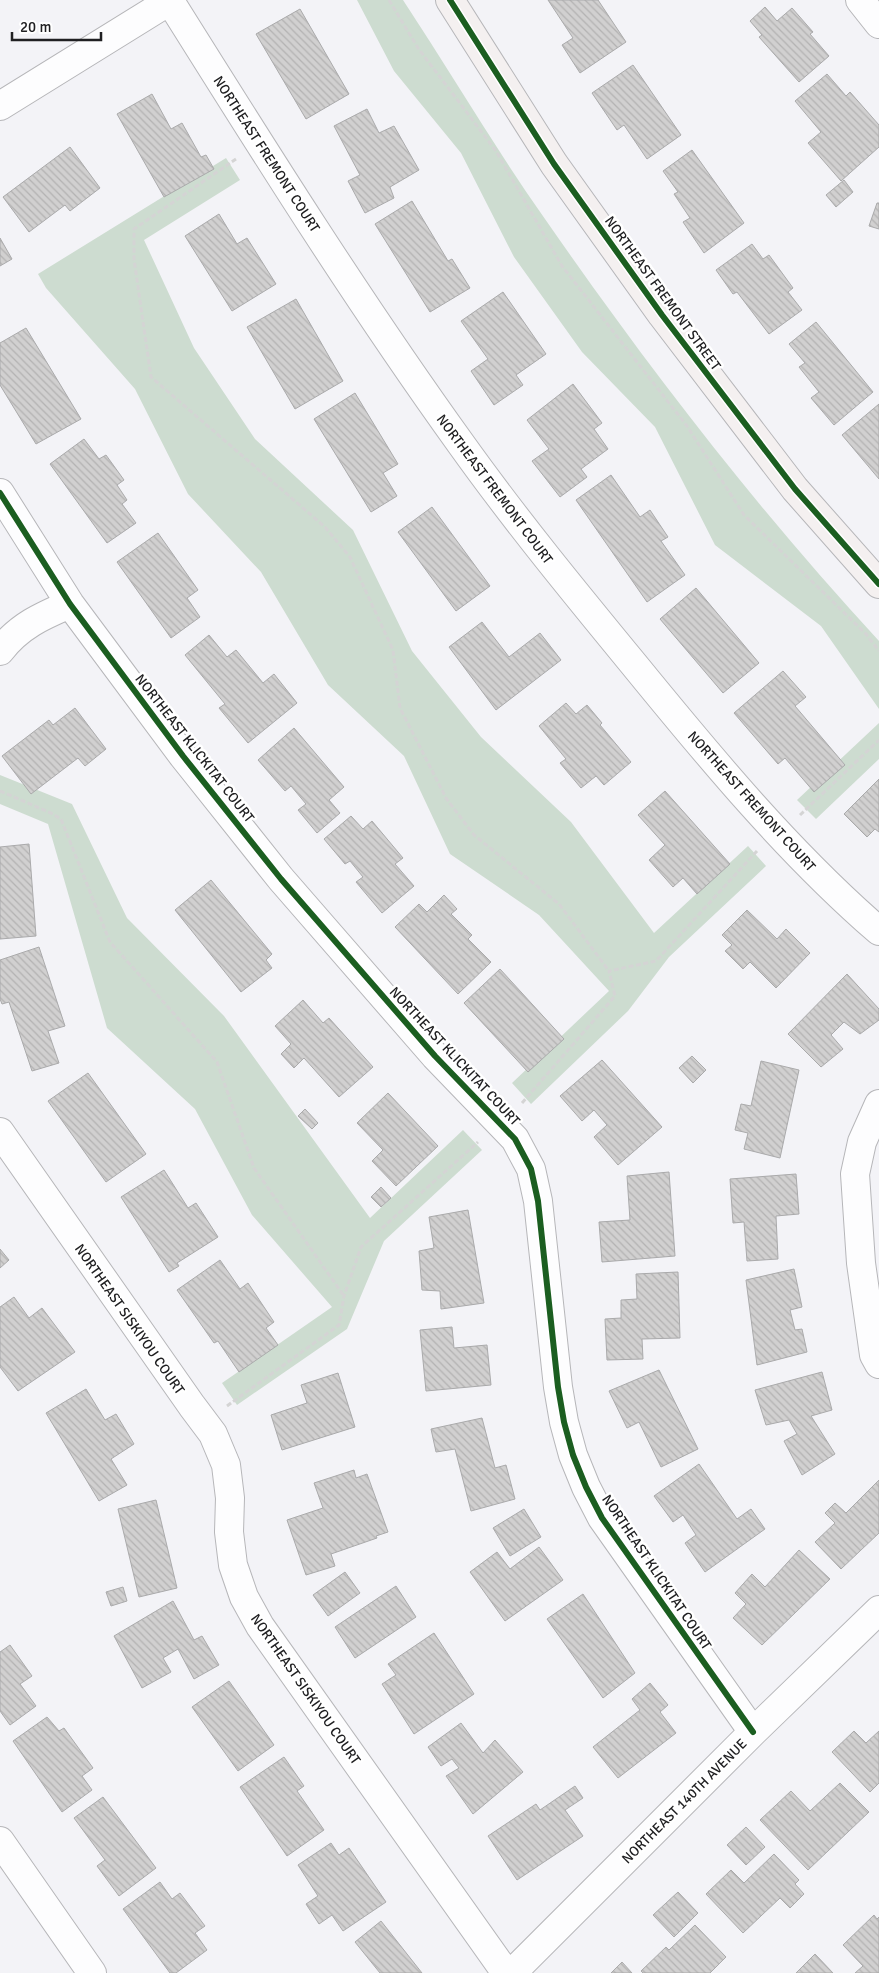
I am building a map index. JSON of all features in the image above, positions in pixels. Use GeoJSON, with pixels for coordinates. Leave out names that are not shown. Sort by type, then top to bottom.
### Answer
{"type":"FeatureCollection","features":[{"type":"Feature","properties":{"kind":"street"},"geometry":{"type":"LineString","coordinates":[[0,106],[170,0]]}},
{"type":"Feature","properties":{"kind":"street","name":"NORTHEAST FREMONT COURT"},"geometry":{"type":"LineString","coordinates":[[170,0],[259,144],[378,327],[468,454],[550,562],[689,732],[776,830],[837,895],[879,931]]}},
{"type":"Feature","properties":{"kind":"street","name":"NORTHEAST FREMONT STREET"},"geometry":{"type":"LineString","coordinates":[[450,0],[554,164],[662,315],[796,489],[879,584]]}},
{"type":"Feature","properties":{"kind":"street"},"geometry":{"type":"LineString","coordinates":[[860,0],[879,24]]}},
{"type":"Feature","properties":{"kind":"street","name":"NORTHEAST KLICKITAT COURT"},"geometry":{"type":"LineString","coordinates":[[0,493],[70,604],[183,756],[281,879],[436,1056],[515,1139],[531,1169],[538,1201],[558,1387],[564,1422],[573,1455],[586,1487],[602,1518],[753,1732]]}},
{"type":"Feature","properties":{"kind":"street"},"geometry":{"type":"LineString","coordinates":[[0,651],[8,640],[36,619],[70,604]]}},
{"type":"Feature","properties":{"kind":"street"},"geometry":{"type":"LineString","coordinates":[[879,1104],[862,1142],[855,1174],[861,1263],[874,1355],[879,1364]]}},
{"type":"Feature","properties":{"kind":"street","name":"NORTHEAST SISKIYOU COURT"},"geometry":{"type":"LineString","coordinates":[[0,1132],[213,1434],[226,1465],[230,1498],[229,1532],[234,1565],[244,1597],[260,1626],[506,1973]]}},
{"type":"Feature","properties":{"kind":"street","name":"NORTHEAST 140TH AVENUE"},"geometry":{"type":"LineString","coordinates":[[512,1973],[753,1732],[879,1610]]}},
{"type":"Feature","properties":{"kind":"street"},"geometry":{"type":"LineString","coordinates":[[0,1841],[92,1973]]}},
{"type":"Feature","properties":{"kind":"path"},"geometry":{"type":"LineString","coordinates":[[389,0],[418,48],[496,151],[562,266],[687,426],[744,515],[866,634],[879,651]]}},
{"type":"Feature","properties":{"kind":"path"},"geometry":{"type":"LineString","coordinates":[[204,1423],[339,1325],[344,1296],[361,1247],[524,1101],[615,996],[609,971],[559,904],[474,835],[446,798],[400,708],[392,650],[350,557],[325,527],[151,377],[134,259],[134,229],[259,144]]}},
{"type":"Feature","properties":{"kind":"path"},"geometry":{"type":"LineString","coordinates":[[609,971],[656,961],[776,830],[799,816],[879,740]]}},
{"type":"Feature","properties":{"kind":"path"},"geometry":{"type":"LineString","coordinates":[[0,791],[51,813],[60,819],[110,942],[217,1062],[254,1168],[344,1296]]}},
{"type":"Feature","properties":{"kind":"green space"},"geometry":{"type":"Polygon","coordinates":[[[357,0],[403,0],[527,192],[663,382],[704,436],[790,540],[879,641],[879,709],[821,626],[715,545],[655,427],[582,352],[514,257],[461,153],[394,71],[357,0]]]}},
{"type":"Feature","properties":{"kind":"green space"},"geometry":{"type":"Polygon","coordinates":[[[226,158],[240,180],[144,240],[194,348],[255,439],[353,530],[412,651],[481,737],[571,822],[654,933],[748,846],[766,866],[669,957],[628,1011],[531,1104],[512,1083],[609,991],[539,915],[450,854],[404,756],[328,685],[261,572],[188,494],[135,389],[46,288],[38,274],[226,158]]]}},
{"type":"Feature","properties":{"kind":"green space"},"geometry":{"type":"Polygon","coordinates":[[[879,723],[879,759],[816,819],[797,800],[879,723]]]}},
{"type":"Feature","properties":{"kind":"green space"},"geometry":{"type":"Polygon","coordinates":[[[0,775],[72,804],[127,918],[224,1016],[370,1218],[463,1130],[482,1150],[384,1241],[347,1329],[237,1405],[222,1383],[332,1307],[252,1215],[195,1109],[107,1028],[48,824],[0,804],[0,775]]]}},
{"type":"Feature","properties":{"kind":"building"},"geometry":{"type":"Polygon","coordinates":[[[548,0],[598,0],[626,42],[580,73],[562,45],[573,38],[548,0]]]}},
{"type":"Feature","properties":{"kind":"building"},"geometry":{"type":"Polygon","coordinates":[[[765,7],[777,21],[792,8],[813,32],[810,34],[829,56],[799,82],[759,37],[762,35],[750,21],[765,7]]]}},
{"type":"Feature","properties":{"kind":"building"},"geometry":{"type":"Polygon","coordinates":[[[300,9],[349,94],[306,119],[256,34],[300,9]]]}},
{"type":"Feature","properties":{"kind":"building"},"geometry":{"type":"Polygon","coordinates":[[[633,65],[681,135],[647,159],[624,125],[617,130],[592,93],[633,65]]]}},
{"type":"Feature","properties":{"kind":"building"},"geometry":{"type":"Polygon","coordinates":[[[827,74],[846,96],[850,92],[879,125],[879,147],[841,181],[808,143],[821,132],[795,101],[827,74]]]}},
{"type":"Feature","properties":{"kind":"building"},"geometry":{"type":"Polygon","coordinates":[[[152,94],[171,129],[182,123],[201,157],[206,155],[214,169],[164,197],[117,114],[152,94]]]}},
{"type":"Feature","properties":{"kind":"building"},"geometry":{"type":"Polygon","coordinates":[[[367,109],[379,133],[394,126],[419,170],[390,187],[394,198],[365,213],[348,181],[360,175],[334,126],[367,109]]]}},
{"type":"Feature","properties":{"kind":"building"},"geometry":{"type":"Polygon","coordinates":[[[70,147],[100,188],[70,211],[65,205],[29,232],[3,197],[70,147]]]}},
{"type":"Feature","properties":{"kind":"building"},"geometry":{"type":"Polygon","coordinates":[[[692,150],[744,223],[704,253],[683,222],[690,218],[674,194],[678,192],[663,171],[692,150]]]}},
{"type":"Feature","properties":{"kind":"building"},"geometry":{"type":"Polygon","coordinates":[[[844,180],[853,192],[836,207],[826,195],[844,180]]]}},
{"type":"Feature","properties":{"kind":"building"},"geometry":{"type":"Polygon","coordinates":[[[412,201],[448,261],[452,259],[470,288],[430,312],[375,224],[412,201]]]}},
{"type":"Feature","properties":{"kind":"building"},"geometry":{"type":"Polygon","coordinates":[[[877,203],[879,203],[879,229],[869,226],[877,203]]]}},
{"type":"Feature","properties":{"kind":"building"},"geometry":{"type":"Polygon","coordinates":[[[219,214],[237,244],[247,238],[276,284],[232,311],[185,236],[219,214]]]}},
{"type":"Feature","properties":{"kind":"building"},"geometry":{"type":"Polygon","coordinates":[[[0,238],[12,259],[0,266],[0,238]]]}},
{"type":"Feature","properties":{"kind":"building"},"geometry":{"type":"Polygon","coordinates":[[[752,244],[763,259],[769,255],[793,288],[788,292],[802,310],[769,334],[737,292],[733,294],[716,270],[752,244]]]}},
{"type":"Feature","properties":{"kind":"building"},"geometry":{"type":"Polygon","coordinates":[[[503,292],[546,354],[516,375],[523,385],[494,405],[471,371],[488,359],[461,321],[503,292]]]}},
{"type":"Feature","properties":{"kind":"building"},"geometry":{"type":"Polygon","coordinates":[[[296,299],[343,381],[295,409],[247,327],[296,299]]]}},
{"type":"Feature","properties":{"kind":"building"},"geometry":{"type":"Polygon","coordinates":[[[816,322],[873,392],[834,425],[811,398],[819,392],[799,367],[805,363],[789,344],[816,322]]]}},
{"type":"Feature","properties":{"kind":"building"},"geometry":{"type":"Polygon","coordinates":[[[26,328],[81,419],[36,444],[0,385],[0,343],[26,328]]]}},
{"type":"Feature","properties":{"kind":"building"},"geometry":{"type":"Polygon","coordinates":[[[573,384],[602,423],[594,429],[608,449],[581,469],[587,477],[560,497],[532,461],[549,449],[527,420],[573,384]]]}},
{"type":"Feature","properties":{"kind":"building"},"geometry":{"type":"Polygon","coordinates":[[[355,393],[398,464],[383,473],[397,496],[371,512],[314,419],[355,393]]]}},
{"type":"Feature","properties":{"kind":"building"},"geometry":{"type":"Polygon","coordinates":[[[879,404],[879,479],[842,435],[879,404]]]}},
{"type":"Feature","properties":{"kind":"building"},"geometry":{"type":"Polygon","coordinates":[[[84,439],[99,459],[106,455],[124,480],[117,485],[127,500],[122,504],[136,523],[107,543],[50,464],[84,439]]]}},
{"type":"Feature","properties":{"kind":"building"},"geometry":{"type":"Polygon","coordinates":[[[611,475],[640,517],[650,510],[668,537],[661,541],[685,575],[647,602],[576,500],[611,475]]]}},
{"type":"Feature","properties":{"kind":"building"},"geometry":{"type":"Polygon","coordinates":[[[432,507],[490,586],[456,611],[398,532],[432,507]]]}},
{"type":"Feature","properties":{"kind":"building"},"geometry":{"type":"Polygon","coordinates":[[[158,533],[198,590],[187,598],[200,617],[171,638],[117,562],[158,533]]]}},
{"type":"Feature","properties":{"kind":"building"},"geometry":{"type":"Polygon","coordinates":[[[696,588],[759,663],[723,693],[660,619],[696,588]]]}},
{"type":"Feature","properties":{"kind":"building"},"geometry":{"type":"Polygon","coordinates":[[[482,622],[509,657],[540,633],[561,660],[496,710],[449,647],[482,622]]]}},
{"type":"Feature","properties":{"kind":"building"},"geometry":{"type":"Polygon","coordinates":[[[209,635],[227,657],[236,650],[263,683],[274,674],[297,703],[248,743],[219,708],[225,704],[185,655],[209,635]]]}},
{"type":"Feature","properties":{"kind":"building"},"geometry":{"type":"Polygon","coordinates":[[[783,671],[806,697],[795,706],[845,765],[814,792],[785,758],[778,764],[734,713],[783,671]]]}},
{"type":"Feature","properties":{"kind":"building"},"geometry":{"type":"Polygon","coordinates":[[[566,703],[576,714],[587,705],[602,723],[600,725],[631,762],[604,785],[596,776],[581,788],[560,763],[566,759],[539,726],[566,703]]]}},
{"type":"Feature","properties":{"kind":"building"},"geometry":{"type":"Polygon","coordinates":[[[75,708],[106,749],[85,766],[78,758],[31,794],[2,756],[49,720],[53,725],[75,708]]]}},
{"type":"Feature","properties":{"kind":"building"},"geometry":{"type":"Polygon","coordinates":[[[294,728],[344,787],[329,800],[340,813],[317,833],[298,810],[306,804],[291,786],[285,791],[258,760],[294,728]]]}},
{"type":"Feature","properties":{"kind":"building"},"geometry":{"type":"Polygon","coordinates":[[[879,779],[879,832],[875,829],[867,837],[844,814],[879,779]]]}},
{"type":"Feature","properties":{"kind":"building"},"geometry":{"type":"Polygon","coordinates":[[[665,791],[730,864],[697,894],[683,878],[673,887],[649,860],[665,845],[638,815],[665,791]]]}},
{"type":"Feature","properties":{"kind":"building"},"geometry":{"type":"Polygon","coordinates":[[[351,816],[363,829],[372,821],[403,858],[395,864],[414,886],[382,913],[356,882],[363,877],[350,861],[345,864],[324,839],[351,816]]]}},
{"type":"Feature","properties":{"kind":"building"},"geometry":{"type":"Polygon","coordinates":[[[29,844],[36,936],[0,939],[0,847],[29,844]]]}},
{"type":"Feature","properties":{"kind":"building"},"geometry":{"type":"Polygon","coordinates":[[[211,880],[272,954],[266,960],[272,968],[241,992],[175,910],[211,880]]]}},
{"type":"Feature","properties":{"kind":"building"},"geometry":{"type":"Polygon","coordinates":[[[444,895],[457,909],[451,914],[472,935],[468,939],[491,962],[458,994],[395,927],[419,904],[427,912],[444,895]]]}},
{"type":"Feature","properties":{"kind":"building"},"geometry":{"type":"Polygon","coordinates":[[[747,910],[777,939],[786,929],[810,953],[776,988],[750,962],[743,969],[725,951],[732,945],[722,935],[747,910]]]}},
{"type":"Feature","properties":{"kind":"building"},"geometry":{"type":"Polygon","coordinates":[[[39,947],[65,1026],[48,1031],[59,1063],[32,1071],[9,1002],[2,1004],[0,999],[0,960],[39,947]]]}},
{"type":"Feature","properties":{"kind":"building"},"geometry":{"type":"Polygon","coordinates":[[[500,969],[564,1039],[528,1072],[464,1003],[500,969]]]}},
{"type":"Feature","properties":{"kind":"building"},"geometry":{"type":"Polygon","coordinates":[[[847,974],[879,1009],[879,1020],[860,1034],[844,1022],[831,1035],[843,1049],[821,1067],[788,1034],[847,974]]]}},
{"type":"Feature","properties":{"kind":"building"},"geometry":{"type":"Polygon","coordinates":[[[303,1000],[323,1023],[329,1018],[373,1067],[339,1097],[304,1058],[294,1068],[281,1054],[291,1044],[275,1026],[303,1000]]]}},
{"type":"Feature","properties":{"kind":"building"},"geometry":{"type":"Polygon","coordinates":[[[692,1056],[706,1070],[693,1083],[679,1068],[692,1056]]]}},
{"type":"Feature","properties":{"kind":"building"},"geometry":{"type":"Polygon","coordinates":[[[602,1060],[662,1127],[618,1165],[594,1137],[607,1125],[594,1110],[582,1121],[560,1096],[602,1060]]]}},
{"type":"Feature","properties":{"kind":"building"},"geometry":{"type":"Polygon","coordinates":[[[761,1061],[799,1070],[780,1158],[744,1149],[748,1133],[735,1130],[741,1104],[751,1106],[761,1061]]]}},
{"type":"Feature","properties":{"kind":"building"},"geometry":{"type":"Polygon","coordinates":[[[88,1073],[146,1154],[106,1182],[48,1101],[88,1073]]]}},
{"type":"Feature","properties":{"kind":"building"},"geometry":{"type":"Polygon","coordinates":[[[388,1093],[438,1146],[396,1186],[372,1161],[383,1150],[357,1123],[388,1093]]]}},
{"type":"Feature","properties":{"kind":"building"},"geometry":{"type":"Polygon","coordinates":[[[305,1109],[318,1123],[312,1129],[298,1116],[305,1109]]]}},
{"type":"Feature","properties":{"kind":"building"},"geometry":{"type":"Polygon","coordinates":[[[164,1170],[188,1208],[196,1203],[218,1237],[177,1263],[179,1266],[169,1272],[121,1197],[164,1170]]]}},
{"type":"Feature","properties":{"kind":"building"},"geometry":{"type":"Polygon","coordinates":[[[669,1172],[675,1256],[602,1262],[599,1222],[630,1220],[627,1176],[669,1172]]]}},
{"type":"Feature","properties":{"kind":"building"},"geometry":{"type":"Polygon","coordinates":[[[796,1174],[799,1214],[776,1216],[778,1259],[747,1261],[744,1222],[733,1223],[730,1179],[796,1174]]]}},
{"type":"Feature","properties":{"kind":"building"},"geometry":{"type":"Polygon","coordinates":[[[381,1187],[391,1198],[381,1207],[371,1197],[381,1187]]]}},
{"type":"Feature","properties":{"kind":"building"},"geometry":{"type":"Polygon","coordinates":[[[468,1210],[484,1303],[441,1309],[440,1291],[422,1290],[419,1251],[434,1248],[429,1217],[468,1210]]]}},
{"type":"Feature","properties":{"kind":"building"},"geometry":{"type":"Polygon","coordinates":[[[0,1249],[9,1260],[0,1268],[0,1249]]]}},
{"type":"Feature","properties":{"kind":"building"},"geometry":{"type":"Polygon","coordinates":[[[220,1260],[240,1289],[248,1283],[274,1322],[266,1328],[278,1345],[239,1372],[218,1341],[214,1343],[177,1290],[220,1260]]]}},
{"type":"Feature","properties":{"kind":"building"},"geometry":{"type":"Polygon","coordinates":[[[794,1269],[802,1307],[790,1310],[795,1330],[802,1329],[807,1352],[757,1365],[746,1280],[794,1269]]]}},
{"type":"Feature","properties":{"kind":"building"},"geometry":{"type":"Polygon","coordinates":[[[678,1272],[680,1338],[642,1339],[643,1359],[607,1360],[605,1319],[621,1318],[621,1300],[637,1299],[636,1274],[678,1272]]]}},
{"type":"Feature","properties":{"kind":"building"},"geometry":{"type":"Polygon","coordinates":[[[14,1297],[29,1318],[42,1308],[75,1352],[18,1391],[0,1367],[0,1307],[14,1297]]]}},
{"type":"Feature","properties":{"kind":"building"},"geometry":{"type":"Polygon","coordinates":[[[452,1327],[454,1348],[487,1345],[491,1385],[426,1391],[420,1330],[452,1327]]]}},
{"type":"Feature","properties":{"kind":"building"},"geometry":{"type":"Polygon","coordinates":[[[659,1370],[698,1449],[661,1467],[639,1422],[627,1428],[609,1391],[659,1370]]]}},
{"type":"Feature","properties":{"kind":"building"},"geometry":{"type":"Polygon","coordinates":[[[822,1372],[832,1410],[811,1416],[835,1454],[802,1475],[784,1441],[797,1434],[789,1420],[766,1425],[755,1390],[822,1372]]]}},
{"type":"Feature","properties":{"kind":"building"},"geometry":{"type":"Polygon","coordinates":[[[338,1373],[355,1427],[282,1450],[271,1415],[307,1403],[301,1385],[338,1373]]]}},
{"type":"Feature","properties":{"kind":"building"},"geometry":{"type":"Polygon","coordinates":[[[86,1389],[105,1420],[116,1414],[134,1444],[111,1459],[127,1485],[99,1501],[46,1413],[86,1389]]]}},
{"type":"Feature","properties":{"kind":"building"},"geometry":{"type":"Polygon","coordinates":[[[482,1418],[495,1468],[506,1465],[515,1499],[471,1511],[455,1449],[436,1452],[431,1429],[482,1418]]]}},
{"type":"Feature","properties":{"kind":"building"},"geometry":{"type":"Polygon","coordinates":[[[699,1464],[737,1519],[751,1509],[765,1529],[705,1572],[685,1543],[696,1535],[683,1515],[673,1522],[654,1496],[699,1464]]]}},
{"type":"Feature","properties":{"kind":"building"},"geometry":{"type":"Polygon","coordinates":[[[354,1470],[356,1478],[367,1474],[388,1532],[376,1536],[377,1538],[331,1554],[335,1566],[306,1575],[287,1520],[323,1508],[314,1483],[354,1470]]]}},
{"type":"Feature","properties":{"kind":"building"},"geometry":{"type":"Polygon","coordinates":[[[879,1480],[879,1533],[841,1569],[815,1542],[835,1523],[825,1513],[835,1503],[846,1513],[879,1480]]]}},
{"type":"Feature","properties":{"kind":"building"},"geometry":{"type":"Polygon","coordinates":[[[156,1500],[177,1588],[139,1597],[118,1509],[156,1500]]]}},
{"type":"Feature","properties":{"kind":"building"},"geometry":{"type":"Polygon","coordinates":[[[524,1509],[541,1537],[510,1556],[493,1528],[524,1509]]]}},
{"type":"Feature","properties":{"kind":"building"},"geometry":{"type":"Polygon","coordinates":[[[539,1547],[563,1580],[505,1621],[470,1572],[497,1552],[510,1569],[539,1547]]]}},
{"type":"Feature","properties":{"kind":"building"},"geometry":{"type":"Polygon","coordinates":[[[799,1550],[830,1579],[762,1645],[733,1618],[746,1604],[735,1593],[752,1574],[765,1587],[799,1550]]]}},
{"type":"Feature","properties":{"kind":"building"},"geometry":{"type":"Polygon","coordinates":[[[345,1572],[360,1593],[328,1616],[313,1595],[345,1572]]]}},
{"type":"Feature","properties":{"kind":"building"},"geometry":{"type":"Polygon","coordinates":[[[396,1586],[416,1617],[355,1658],[335,1627],[396,1586]]]}},
{"type":"Feature","properties":{"kind":"building"},"geometry":{"type":"Polygon","coordinates":[[[123,1587],[127,1601],[111,1606],[106,1592],[123,1587]]]}},
{"type":"Feature","properties":{"kind":"building"},"geometry":{"type":"Polygon","coordinates":[[[583,1594],[635,1673],[603,1698],[547,1619],[583,1594]]]}},
{"type":"Feature","properties":{"kind":"building"},"geometry":{"type":"Polygon","coordinates":[[[173,1601],[194,1640],[202,1636],[219,1665],[194,1679],[178,1649],[163,1658],[171,1672],[142,1688],[114,1636],[173,1601]]]}},
{"type":"Feature","properties":{"kind":"building"},"geometry":{"type":"Polygon","coordinates":[[[434,1633],[474,1694],[414,1734],[382,1684],[396,1675],[388,1664],[434,1633]]]}},
{"type":"Feature","properties":{"kind":"building"},"geometry":{"type":"Polygon","coordinates":[[[10,1645],[32,1676],[20,1684],[36,1706],[10,1725],[0,1711],[0,1652],[10,1645]]]}},
{"type":"Feature","properties":{"kind":"building"},"geometry":{"type":"Polygon","coordinates":[[[229,1681],[274,1745],[238,1771],[192,1707],[229,1681]]]}},
{"type":"Feature","properties":{"kind":"building"},"geometry":{"type":"Polygon","coordinates":[[[650,1683],[668,1705],[660,1712],[676,1733],[618,1778],[593,1747],[640,1710],[632,1699],[650,1683]]]}},
{"type":"Feature","properties":{"kind":"building"},"geometry":{"type":"Polygon","coordinates":[[[47,1717],[59,1731],[64,1728],[93,1768],[82,1776],[92,1790],[62,1812],[13,1741],[47,1717]]]}},
{"type":"Feature","properties":{"kind":"building"},"geometry":{"type":"Polygon","coordinates":[[[461,1723],[483,1753],[495,1740],[523,1772],[473,1814],[446,1776],[459,1768],[452,1759],[441,1766],[428,1747],[461,1723]]]}},
{"type":"Feature","properties":{"kind":"building"},"geometry":{"type":"Polygon","coordinates":[[[854,1731],[866,1743],[879,1731],[879,1783],[870,1792],[832,1752],[854,1731]]]}},
{"type":"Feature","properties":{"kind":"building"},"geometry":{"type":"Polygon","coordinates":[[[284,1757],[304,1786],[297,1791],[324,1830],[287,1856],[240,1787],[284,1757]]]}},
{"type":"Feature","properties":{"kind":"building"},"geometry":{"type":"Polygon","coordinates":[[[840,1783],[869,1812],[808,1870],[760,1820],[791,1791],[810,1811],[840,1783]]]}},
{"type":"Feature","properties":{"kind":"building"},"geometry":{"type":"Polygon","coordinates":[[[575,1786],[583,1798],[565,1810],[583,1836],[517,1880],[488,1836],[536,1804],[540,1810],[575,1786]]]}},
{"type":"Feature","properties":{"kind":"building"},"geometry":{"type":"Polygon","coordinates":[[[103,1797],[156,1868],[119,1896],[97,1866],[105,1860],[74,1818],[103,1797]]]}},
{"type":"Feature","properties":{"kind":"building"},"geometry":{"type":"Polygon","coordinates":[[[746,1827],[765,1847],[746,1865],[727,1845],[746,1827]]]}},
{"type":"Feature","properties":{"kind":"building"},"geometry":{"type":"Polygon","coordinates":[[[331,1843],[339,1855],[349,1848],[386,1902],[343,1931],[332,1915],[319,1924],[306,1904],[318,1896],[298,1865],[331,1843]]]}},
{"type":"Feature","properties":{"kind":"building"},"geometry":{"type":"Polygon","coordinates":[[[774,1854],[799,1880],[795,1884],[804,1894],[790,1908],[780,1898],[743,1933],[706,1894],[731,1870],[744,1883],[774,1854]]]}},
{"type":"Feature","properties":{"kind":"building"},"geometry":{"type":"Polygon","coordinates":[[[160,1882],[172,1899],[180,1893],[205,1926],[195,1933],[207,1950],[176,1973],[170,1973],[123,1909],[160,1882]]]}},
{"type":"Feature","properties":{"kind":"building"},"geometry":{"type":"Polygon","coordinates":[[[678,1892],[698,1913],[674,1937],[653,1915],[678,1892]]]}},
{"type":"Feature","properties":{"kind":"building"},"geometry":{"type":"Polygon","coordinates":[[[874,1915],[877,1919],[879,1917],[879,1973],[855,1973],[863,1966],[843,1945],[874,1915]]]}},
{"type":"Feature","properties":{"kind":"building"},"geometry":{"type":"Polygon","coordinates":[[[381,1921],[422,1973],[380,1973],[355,1942],[381,1921]]]}},
{"type":"Feature","properties":{"kind":"building"},"geometry":{"type":"Polygon","coordinates":[[[695,1925],[726,1957],[710,1973],[643,1973],[641,1971],[666,1947],[669,1950],[695,1925]]]}},
{"type":"Feature","properties":{"kind":"building"},"geometry":{"type":"Polygon","coordinates":[[[815,1954],[833,1973],[796,1973],[815,1954]]]}},
{"type":"Feature","properties":{"kind":"building"},"geometry":{"type":"Polygon","coordinates":[[[622,1962],[632,1973],[611,1973],[622,1962]]]}},
{"type":"Feature","properties":{"kind":"cycle path"},"geometry":{"type":"LineString","coordinates":[[450,0],[554,164],[662,315],[795,489],[879,584]]}},
{"type":"Feature","properties":{"kind":"cycle path"},"geometry":{"type":"LineString","coordinates":[[0,493],[70,604],[183,756],[281,879],[435,1056],[515,1139],[531,1169],[538,1201],[558,1387],[564,1422],[573,1455],[586,1487],[602,1518],[753,1732]]}}]}
